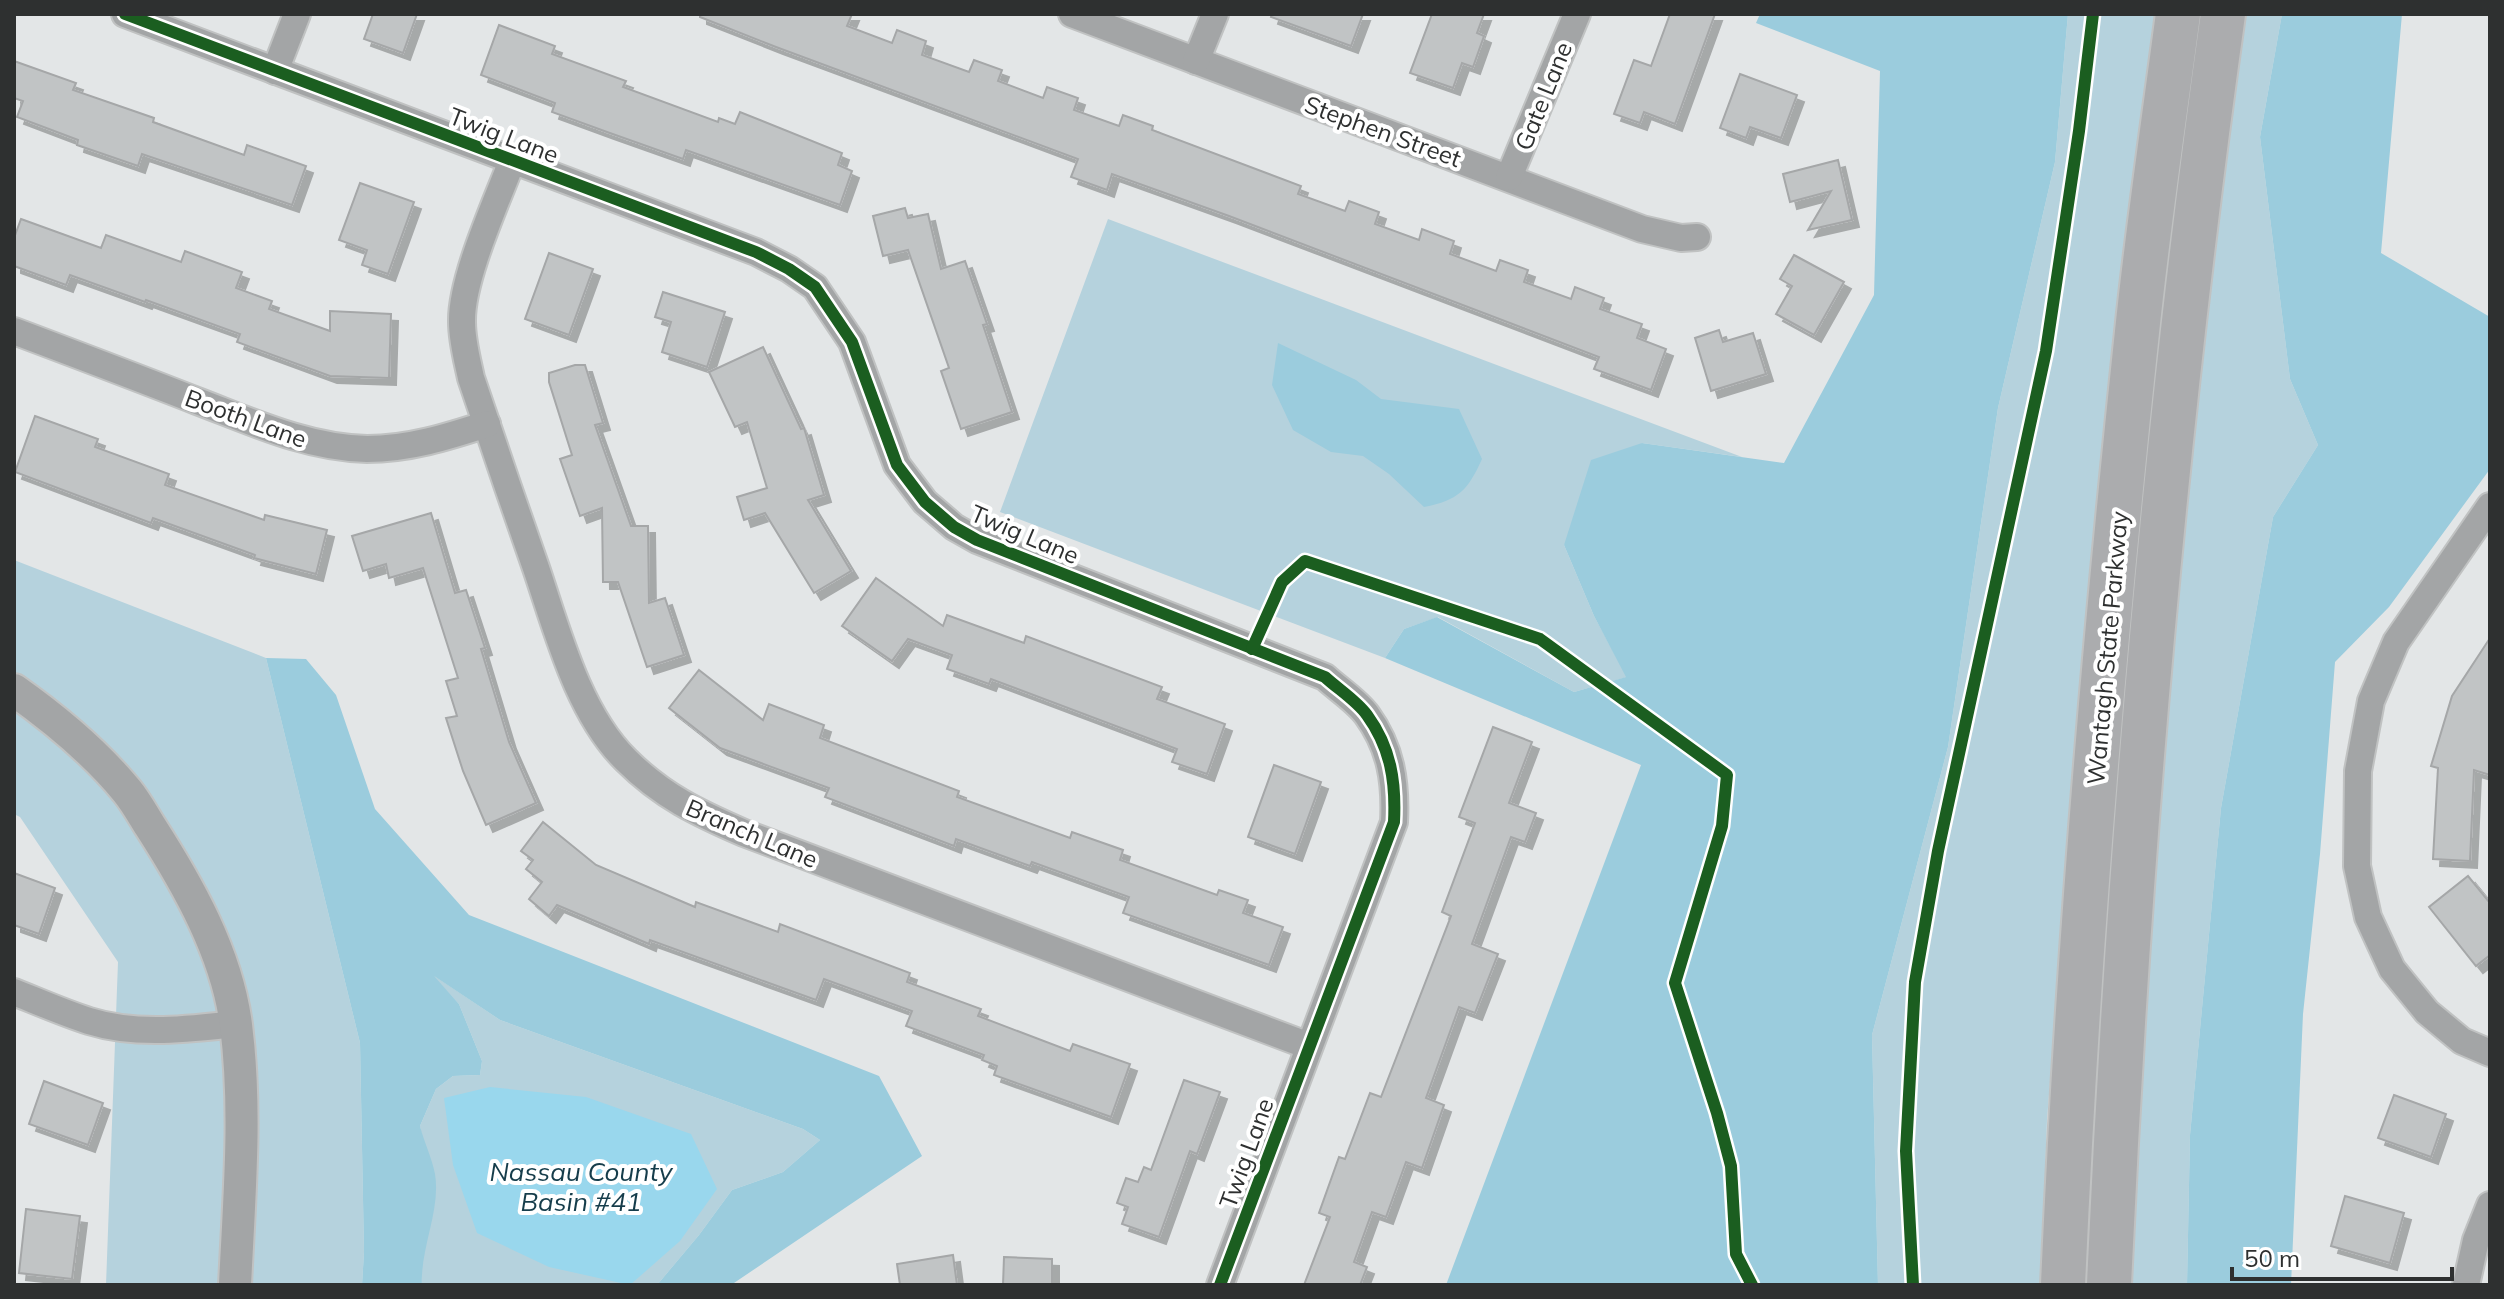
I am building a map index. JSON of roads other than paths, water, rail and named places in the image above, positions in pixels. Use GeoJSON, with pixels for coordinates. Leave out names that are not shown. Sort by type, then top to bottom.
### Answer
{"type":"FeatureCollection","features":[{"type":"Feature","properties":{"kind":"highway","name":"Wantagh State Parkway"},"geometry":{"type":"LineString","coordinates":[[2063,1285],[2071,1108],[2103,677],[2137,329],[2178,14]]}},
{"type":"Feature","properties":{"kind":"highway","name":"Wantagh State Parkway"},"geometry":{"type":"LineString","coordinates":[[2109,1285],[2126,963],[2152,631],[2223,14]]}},
{"type":"Feature","properties":{"kind":"street","name":"Twig Lane"},"geometry":{"type":"LineString","coordinates":[[125,14],[756,252],[789,269],[815,287],[852,342],[897,465],[925,502],[954,527],[977,540],[1325,677],[1366,713],[1390,756],[1395,788],[1394,822],[1220,1285]]}},
{"type":"Feature","properties":{"kind":"street"},"geometry":{"type":"LineString","coordinates":[[275,71],[297,14]]}},
{"type":"Feature","properties":{"kind":"street","name":"Stephen Street"},"geometry":{"type":"LineString","coordinates":[[1072,14],[1642,229],[1681,238],[1697,237]]}},
{"type":"Feature","properties":{"kind":"street"},"geometry":{"type":"LineString","coordinates":[[1196,61],[1215,14]]}},
{"type":"Feature","properties":{"kind":"street","name":"Gate Lane"},"geometry":{"type":"LineString","coordinates":[[1509,177],[1577,14]]}},
{"type":"Feature","properties":{"kind":"street","name":"Branch Lane"},"geometry":{"type":"LineString","coordinates":[[512,161],[472,270],[462,319],[464,346],[471,378],[561,642],[589,710],[623,758],[657,789],[690,810],[744,833],[1309,1046]]}},
{"type":"Feature","properties":{"kind":"street","name":"Booth Lane"},"geometry":{"type":"LineString","coordinates":[[14,331],[314,443],[344,448],[393,448],[431,442],[487,424]]}},
{"type":"Feature","properties":{"kind":"street"},"geometry":{"type":"LineString","coordinates":[[2490,506],[2396,642],[2371,701],[2358,771],[2357,866],[2368,917],[2392,969],[2427,1012],[2462,1041],[2490,1053]]}},
{"type":"Feature","properties":{"kind":"street"},"geometry":{"type":"LineString","coordinates":[[14,690],[70,734],[128,792],[174,863],[228,982],[236,1024],[242,1120],[235,1285]]}},
{"type":"Feature","properties":{"kind":"street"},"geometry":{"type":"LineString","coordinates":[[14,992],[91,1022],[128,1028],[167,1031],[236,1024]]}},
{"type":"Feature","properties":{"kind":"street"},"geometry":{"type":"LineString","coordinates":[[2466,1285],[2476,1240],[2490,1205]]}},
{"type":"Feature","properties":{"kind":"water","name":"Nassau County Basin #41"},"geometry":{"type":"Polygon","coordinates":[[[490,1087],[586,1097],[691,1134],[717,1189],[680,1241],[630,1285],[549,1267],[477,1233],[453,1165],[444,1098],[490,1087]]]}}]}
